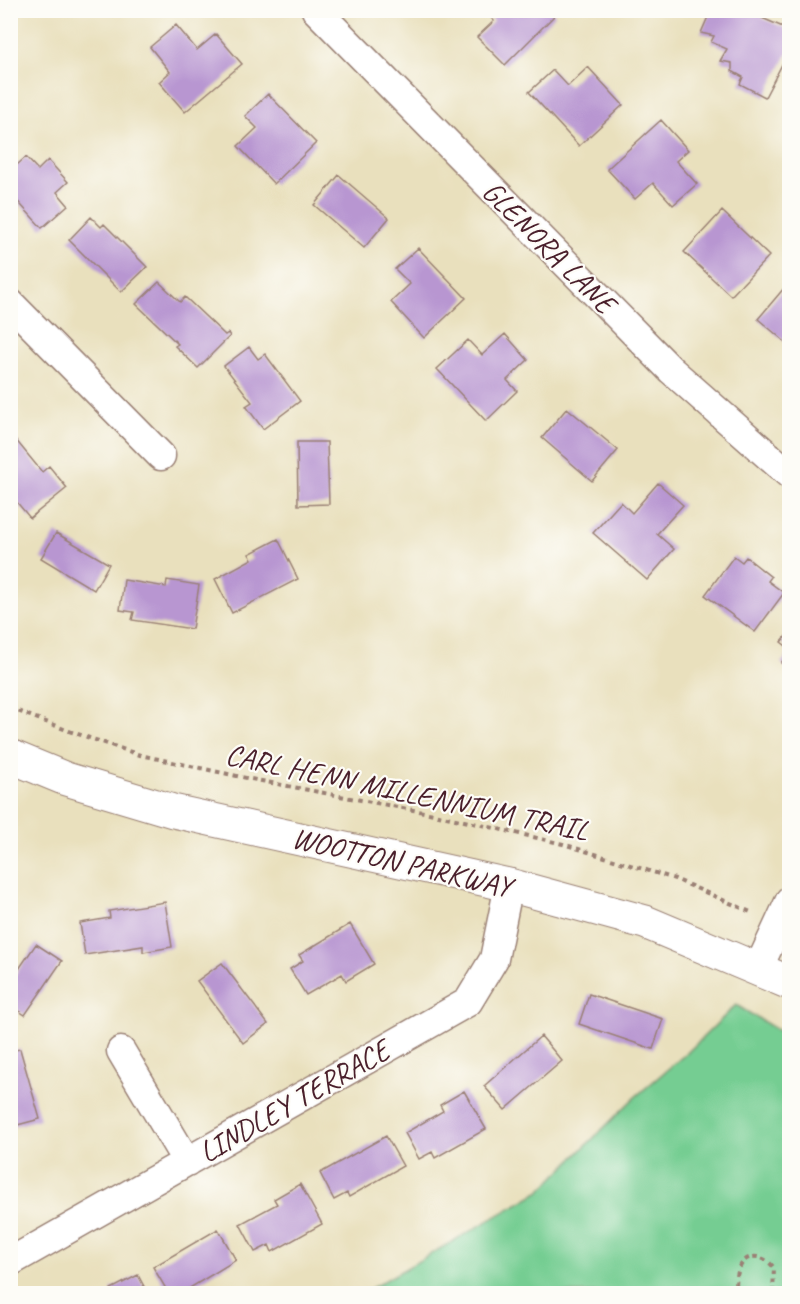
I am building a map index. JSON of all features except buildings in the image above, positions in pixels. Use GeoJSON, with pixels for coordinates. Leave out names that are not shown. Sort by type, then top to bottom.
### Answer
{"type":"FeatureCollection","features":[{"type":"Feature","properties":{"kind":"main road","name":"WOOTTON PARKWAY"},"geometry":{"type":"LineString","coordinates":[[10,756],[66,779],[173,811],[509,885],[645,922],[789,983]]}},
{"type":"Feature","properties":{"kind":"street","name":"GLENORA LANE"},"geometry":{"type":"LineString","coordinates":[[316,10],[671,370],[789,475]]}},
{"type":"Feature","properties":{"kind":"street"},"geometry":{"type":"LineString","coordinates":[[10,303],[161,456]]}},
{"type":"Feature","properties":{"kind":"street","name":"LINDLEY TERRACE"},"geometry":{"type":"LineString","coordinates":[[10,1262],[468,1002],[494,959],[509,885]]}},
{"type":"Feature","properties":{"kind":"street"},"geometry":{"type":"LineString","coordinates":[[758,969],[784,912]]}},
{"type":"Feature","properties":{"kind":"street"},"geometry":{"type":"LineString","coordinates":[[121,1050],[187,1162]]}},
{"type":"Feature","properties":{"kind":"path","name":"CARL HENN MILLENNIUM TRAIL"},"geometry":{"type":"LineString","coordinates":[[10,708],[140,755],[434,814],[563,844],[784,912]]}},
{"type":"Feature","properties":{"kind":"path"},"geometry":{"type":"LineString","coordinates":[[736,1293],[740,1266],[749,1257],[757,1256],[764,1258],[774,1268],[773,1293]]}},
{"type":"Feature","properties":{"kind":"green space"},"geometry":{"type":"Polygon","coordinates":[[[736,1005],[789,1037],[789,1293],[363,1293],[540,1191],[634,1098],[689,1051],[736,1005]]]}}]}
